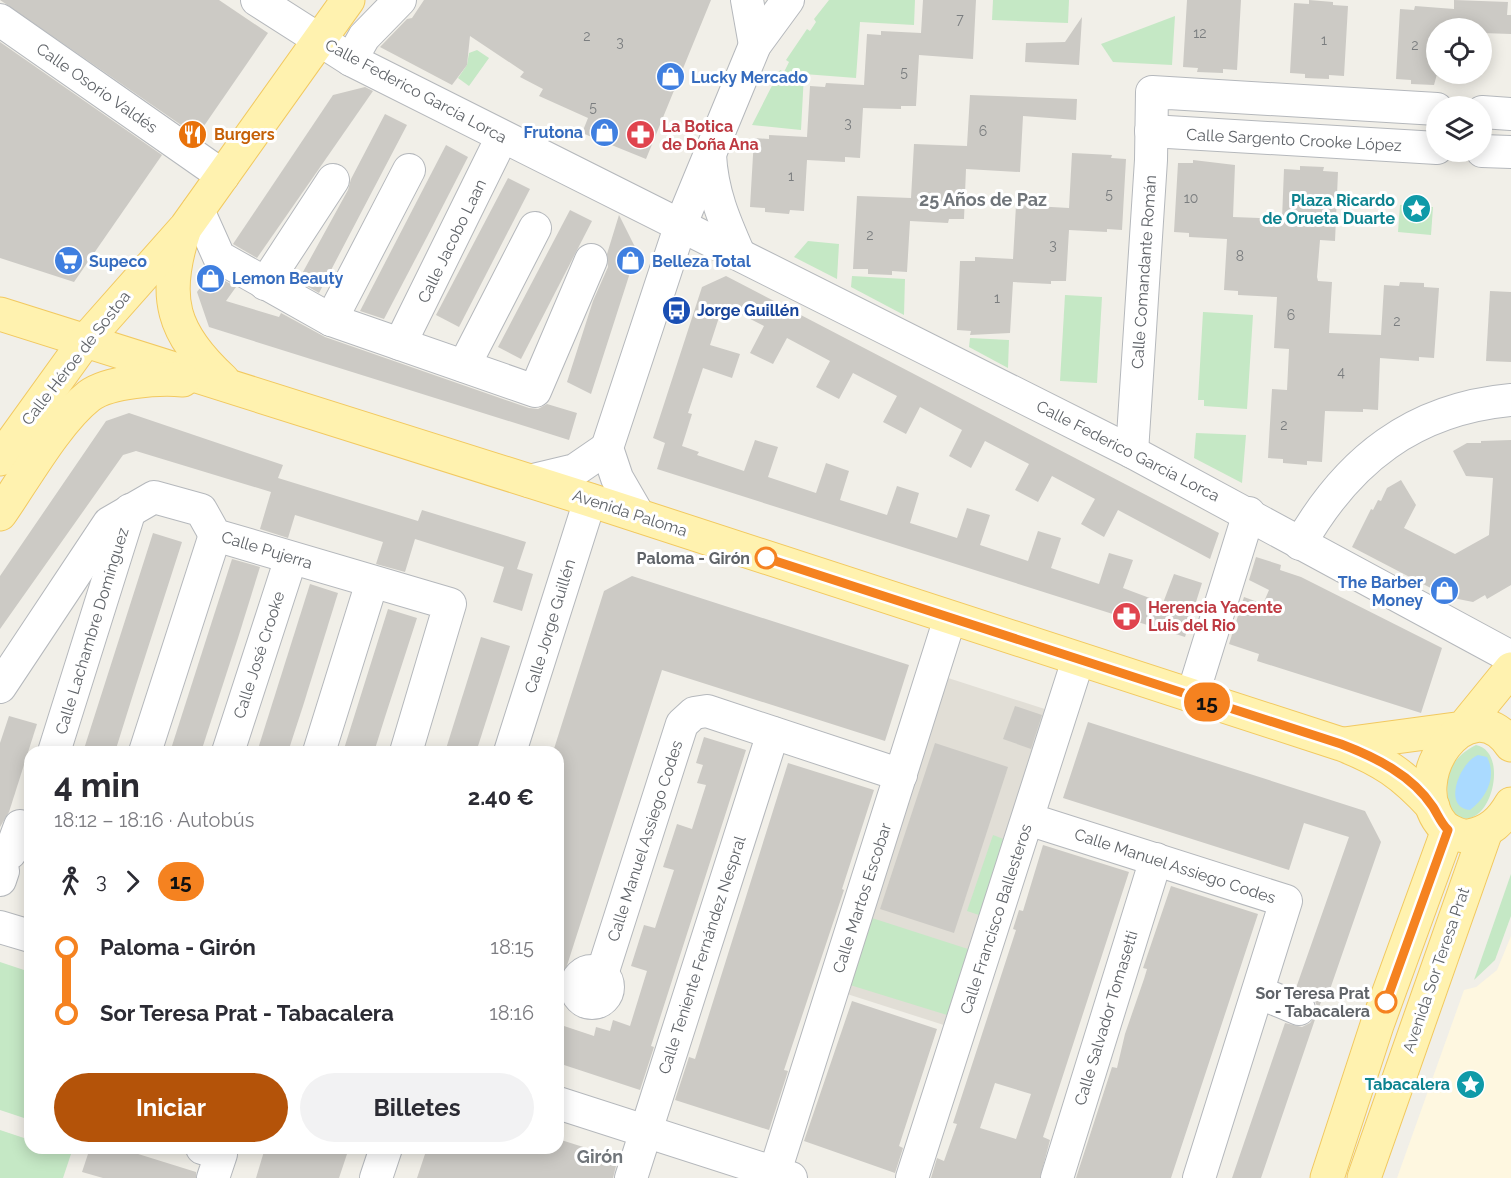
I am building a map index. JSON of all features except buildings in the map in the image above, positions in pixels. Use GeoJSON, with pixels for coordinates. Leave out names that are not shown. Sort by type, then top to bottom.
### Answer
{"type":"FeatureCollection","features":[{"type":"Feature","properties":{"kind":"main road","name":"Calle Héroe de Sostoa"},"geometry":{"type":"LineString","coordinates":[[2,452],[113,306],[192,218],[348,0]]}},
{"type":"Feature","properties":{"kind":"main road","name":"Avenida Paloma"},"geometry":{"type":"LineString","coordinates":[[192,218],[175,258],[173,292],[176,313],[184,337],[199,358],[227,384]]}},
{"type":"Feature","properties":{"kind":"main road","name":"Avenida Paloma"},"geometry":{"type":"LineString","coordinates":[[0,314],[590,500],[1341,744],[1375,757],[1400,775],[1440,819]]}},
{"type":"Feature","properties":{"kind":"main road","name":"Avenida Paloma"},"geometry":{"type":"LineString","coordinates":[[89,396],[131,382],[164,379],[227,384]]}},
{"type":"Feature","properties":{"kind":"main road","name":"Calle Héroe de Sostoa"},"geometry":{"type":"LineString","coordinates":[[0,514],[60,429],[89,396]]}},
{"type":"Feature","properties":{"kind":"main road"},"geometry":{"type":"LineString","coordinates":[[1327,1178],[1377,1026],[1440,819],[1430,774],[1445,743],[1463,728],[1511,669]]}},
{"type":"Feature","properties":{"kind":"main road","name":"Avenida Paloma"},"geometry":{"type":"LineString","coordinates":[[1341,744],[1483,725],[1496,729],[1511,745]]}},
{"type":"Feature","properties":{"kind":"main road"},"geometry":{"type":"LineString","coordinates":[[1440,819],[1466,836],[1485,831],[1498,823],[1511,804]]}},
{"type":"Feature","properties":{"kind":"main road","name":"Avenida Sor Teresa Prat"},"geometry":{"type":"LineString","coordinates":[[1364,1178],[1485,831]]}},
{"type":"Feature","properties":{"kind":"street","name":"Calle Federico García Lorca"},"geometry":{"type":"LineString","coordinates":[[257,0],[351,60],[1132,452],[1249,513],[1300,544],[1511,657]]}},
{"type":"Feature","properties":{"kind":"street"},"geometry":{"type":"LineString","coordinates":[[351,60],[364,37],[400,0]]}},
{"type":"Feature","properties":{"kind":"street"},"geometry":{"type":"LineString","coordinates":[[747,0],[755,45]]}},
{"type":"Feature","properties":{"kind":"street"},"geometry":{"type":"LineString","coordinates":[[639,516],[617,478],[607,448],[681,224],[755,45],[788,0]]}},
{"type":"Feature","properties":{"kind":"street","name":"Calle Osorio Valdés"},"geometry":{"type":"LineString","coordinates":[[0,20],[224,176]]}},
{"type":"Feature","properties":{"kind":"street","name":"Calle Comandante Román"},"geometry":{"type":"LineString","coordinates":[[1132,452],[1152,92],[1426,108]]}},
{"type":"Feature","properties":{"kind":"street"},"geometry":{"type":"LineString","coordinates":[[1492,113],[1511,114]]}},
{"type":"Feature","properties":{"kind":"street","name":"Calle Sargento Crooke López"},"geometry":{"type":"LineString","coordinates":[[1151,131],[1426,147]]}},
{"type":"Feature","properties":{"kind":"street","name":"Calle Jacobo Laan"},"geometry":{"type":"LineString","coordinates":[[400,344],[502,137]]}},
{"type":"Feature","properties":{"kind":"street"},"geometry":{"type":"LineString","coordinates":[[1492,151],[1511,152]]}},
{"type":"Feature","properties":{"kind":"street"},"geometry":{"type":"LineString","coordinates":[[710,154],[711,180],[718,208],[739,254]]}},
{"type":"Feature","properties":{"kind":"street"},"geometry":{"type":"LineString","coordinates":[[331,320],[409,170]]}},
{"type":"Feature","properties":{"kind":"street"},"geometry":{"type":"LineString","coordinates":[[265,284],[333,180]]}},
{"type":"Feature","properties":{"kind":"street"},"geometry":{"type":"LineString","coordinates":[[192,218],[219,257],[331,320],[535,391],[591,260]]}},
{"type":"Feature","properties":{"kind":"street"},"geometry":{"type":"LineString","coordinates":[[464,366],[534,228]]}},
{"type":"Feature","properties":{"kind":"street"},"geometry":{"type":"LineString","coordinates":[[1300,544],[1317,513],[1376,450],[1411,427],[1447,412],[1483,403],[1511,400]]}},
{"type":"Feature","properties":{"kind":"street"},"geometry":{"type":"LineString","coordinates":[[530,481],[575,470],[607,448]]}},
{"type":"Feature","properties":{"kind":"street","name":"Calle Pujerra"},"geometry":{"type":"LineString","coordinates":[[0,687],[109,524],[154,497],[201,510],[216,535],[450,604],[408,746]]}},
{"type":"Feature","properties":{"kind":"street","name":"Calle Jorge Guillén"},"geometry":{"type":"LineString","coordinates":[[512,746],[590,500]]}},
{"type":"Feature","properties":{"kind":"street","name":"Calle Lachambre Domínguez"},"geometry":{"type":"LineString","coordinates":[[56,746],[130,510]]}},
{"type":"Feature","properties":{"kind":"street"},"geometry":{"type":"LineString","coordinates":[[1192,697],[1249,513]]}},
{"type":"Feature","properties":{"kind":"street"},"geometry":{"type":"LineString","coordinates":[[147,746],[216,535]]}},
{"type":"Feature","properties":{"kind":"street","name":"Calle José Crooke"},"geometry":{"type":"LineString","coordinates":[[230,746],[291,558]]}},
{"type":"Feature","properties":{"kind":"street"},"geometry":{"type":"LineString","coordinates":[[321,746],[372,582]]}},
{"type":"Feature","properties":{"kind":"street","name":"Calle Martos Escobar"},"geometry":{"type":"LineString","coordinates":[[780,1176],[901,775],[951,618]]}},
{"type":"Feature","properties":{"kind":"street","name":"Calle Francisco Ballesteros"},"geometry":{"type":"LineString","coordinates":[[912,1178],[1078,660]]}},
{"type":"Feature","properties":{"kind":"street","name":"Calle Manuel Assiego Codes"},"geometry":{"type":"LineString","coordinates":[[602,974],[682,724],[694,713],[707,711],[901,775]]}},
{"type":"Feature","properties":{"kind":"street","name":"Calle Teniente Fernández Nespral"},"geometry":{"type":"LineString","coordinates":[[631,1178],[773,733]]}},
{"type":"Feature","properties":{"kind":"street","name":"Calle Manuel Assiego Codes"},"geometry":{"type":"LineString","coordinates":[[1028,819],[1286,901],[1199,1178]]}},
{"type":"Feature","properties":{"kind":"street"},"geometry":{"type":"LineString","coordinates":[[4,868],[20,826],[24,827]]}},
{"type":"Feature","properties":{"kind":"street","name":"Calle Salvador Tomasetti"},"geometry":{"type":"LineString","coordinates":[[1057,1178],[1156,859]]}},
{"type":"Feature","properties":{"kind":"street"},"geometry":{"type":"LineString","coordinates":[[0,927],[24,934]]}},
{"type":"Feature","properties":{"kind":"street"},"geometry":{"type":"LineString","coordinates":[[1258,992],[1299,1009]]}},
{"type":"Feature","properties":{"kind":"street"},"geometry":{"type":"LineString","coordinates":[[564,1105],[780,1176]]}},
{"type":"Feature","properties":{"kind":"street"},"geometry":{"type":"LineString","coordinates":[[213,1178],[221,1154]]}},
{"type":"Feature","properties":{"kind":"street"},"geometry":{"type":"LineString","coordinates":[[376,1178],[384,1154]]}},
{"type":"Feature","properties":{"kind":"shaded area"},"geometry":{"type":"Polygon","coordinates":[[[945,677],[1051,711],[950,1027],[844,993],[945,677]]]}},
{"type":"Feature","properties":{"kind":"shaded area","name":"Tabacalera"},"geometry":{"type":"Polygon","coordinates":[[[1511,936],[1511,1178],[1397,1178],[1464,990],[1476,987],[1497,970],[1511,936]]]}},
{"type":"Feature","properties":{"kind":"green space"},"geometry":{"type":"Polygon","coordinates":[[[829,0],[915,0],[914,25],[860,22],[856,78],[804,74],[801,130],[752,125],[780,70],[784,72],[789,62],[786,60],[807,29],[810,31],[816,22],[814,19],[829,0]]]}},
{"type":"Feature","properties":{"kind":"green space"},"geometry":{"type":"Polygon","coordinates":[[[993,0],[1069,0],[1068,23],[992,20],[993,0]]]}},
{"type":"Feature","properties":{"kind":"green space"},"geometry":{"type":"Polygon","coordinates":[[[1175,16],[1172,65],[1113,62],[1101,44],[1175,16]]]}},
{"type":"Feature","properties":{"kind":"green space"},"geometry":{"type":"Polygon","coordinates":[[[477,50],[489,58],[469,86],[458,78],[467,65],[469,53],[477,50]]]}},
{"type":"Feature","properties":{"kind":"green space"},"geometry":{"type":"Polygon","coordinates":[[[1400,205],[1433,207],[1431,235],[1398,232],[1400,205]]]}},
{"type":"Feature","properties":{"kind":"green space"},"geometry":{"type":"Polygon","coordinates":[[[808,241],[839,244],[837,279],[794,257],[808,241]]]}},
{"type":"Feature","properties":{"kind":"green space"},"geometry":{"type":"Polygon","coordinates":[[[852,276],[905,279],[904,315],[851,287],[852,276]]]}},
{"type":"Feature","properties":{"kind":"green space"},"geometry":{"type":"Polygon","coordinates":[[[1065,295],[1102,297],[1097,383],[1060,381],[1065,295]]]}},
{"type":"Feature","properties":{"kind":"green space"},"geometry":{"type":"Polygon","coordinates":[[[1203,312],[1253,315],[1247,409],[1204,406],[1204,400],[1198,400],[1203,312]]]}},
{"type":"Feature","properties":{"kind":"green space"},"geometry":{"type":"Polygon","coordinates":[[[970,338],[1009,340],[1008,368],[969,347],[970,338]]]}},
{"type":"Feature","properties":{"kind":"green space"},"geometry":{"type":"Polygon","coordinates":[[[1196,433],[1246,435],[1242,483],[1194,458],[1196,433]]]}},
{"type":"Feature","properties":{"kind":"green space"},"geometry":{"type":"Polygon","coordinates":[[[1476,745],[1487,751],[1492,762],[1494,775],[1492,790],[1478,813],[1468,818],[1456,816],[1449,807],[1447,791],[1449,775],[1455,761],[1476,745]]]}},
{"type":"Feature","properties":{"kind":"green space"},"geometry":{"type":"Polygon","coordinates":[[[993,835],[1009,841],[985,917],[967,911],[993,835]]]}},
{"type":"Feature","properties":{"kind":"green space"},"geometry":{"type":"Polygon","coordinates":[[[1511,874],[1511,916],[1495,960],[1474,980],[1511,874]]]}},
{"type":"Feature","properties":{"kind":"green space"},"geometry":{"type":"Polygon","coordinates":[[[872,918],[968,949],[947,1015],[850,985],[872,918]]]}},
{"type":"Feature","properties":{"kind":"green space"},"geometry":{"type":"Polygon","coordinates":[[[0,962],[24,970],[24,1118],[0,1110],[0,962]]]}},
{"type":"Feature","properties":{"kind":"green space"},"geometry":{"type":"Polygon","coordinates":[[[0,1130],[24,1138],[24,1154],[71,1154],[63,1178],[0,1178],[0,1130]]]}},
{"type":"Feature","properties":{"kind":"water"},"geometry":{"type":"Polygon","coordinates":[[[1478,755],[1487,757],[1490,764],[1489,786],[1470,810],[1457,802],[1456,785],[1465,767],[1478,755]]]}},
{"type":"Feature","properties":{"kind":"bus line","name":"15"},"geometry":{"type":"LineString","coordinates":[[766,558],[1375,757],[1420,793],[1433,807],[1448,830],[1386,1002]]}},
{"type":"Feature","properties":{"kind":"place","name":"Lucky Mercado"},"geometry":{"type":"Point","coordinates":[670,77]}},
{"type":"Feature","properties":{"kind":"place","name":"Frutona"},"geometry":{"type":"Point","coordinates":[604,132]}},
{"type":"Feature","properties":{"kind":"place","name":"Burgers"},"geometry":{"type":"Point","coordinates":[193,134]}},
{"type":"Feature","properties":{"kind":"place","name":"La Botica de Doña Ana"},"geometry":{"type":"Point","coordinates":[641,135]}},
{"type":"Feature","properties":{"kind":"place","name":"Plaza Ricardo de Orueta Duarte"},"geometry":{"type":"Point","coordinates":[1416,209]}},
{"type":"Feature","properties":{"kind":"place","name":"Supeco"},"geometry":{"type":"Point","coordinates":[68,261]}},
{"type":"Feature","properties":{"kind":"place","name":"Belleza Total"},"geometry":{"type":"Point","coordinates":[631,261]}},
{"type":"Feature","properties":{"kind":"place","name":"Lemon Beauty"},"geometry":{"type":"Point","coordinates":[211,278]}},
{"type":"Feature","properties":{"kind":"place","name":"Jorge Guillén"},"geometry":{"type":"Point","coordinates":[676,310]}},
{"type":"Feature","properties":{"kind":"place","name":"Paloma - Girón"},"geometry":{"type":"Point","coordinates":[766,558]}},
{"type":"Feature","properties":{"kind":"place","name":"The Barber Money"},"geometry":{"type":"Point","coordinates":[1444,591]}},
{"type":"Feature","properties":{"kind":"place","name":"Herencia Yacente Luis del Rio"},"geometry":{"type":"Point","coordinates":[1127,616]}},
{"type":"Feature","properties":{"kind":"place","name":"Sor Teresa Prat - Tabacalera"},"geometry":{"type":"Point","coordinates":[1386,1002]}},
{"type":"Feature","properties":{"kind":"place","name":"Tabacalera"},"geometry":{"type":"Point","coordinates":[1471,1084]}},
{"type":"Feature","properties":{"kind":"district","name":"25 Años de Paz"},"geometry":{"type":"Point","coordinates":[983,199]}},
{"type":"Feature","properties":{"kind":"district","name":"Girón"},"geometry":{"type":"Point","coordinates":[600,1156]}}]}
